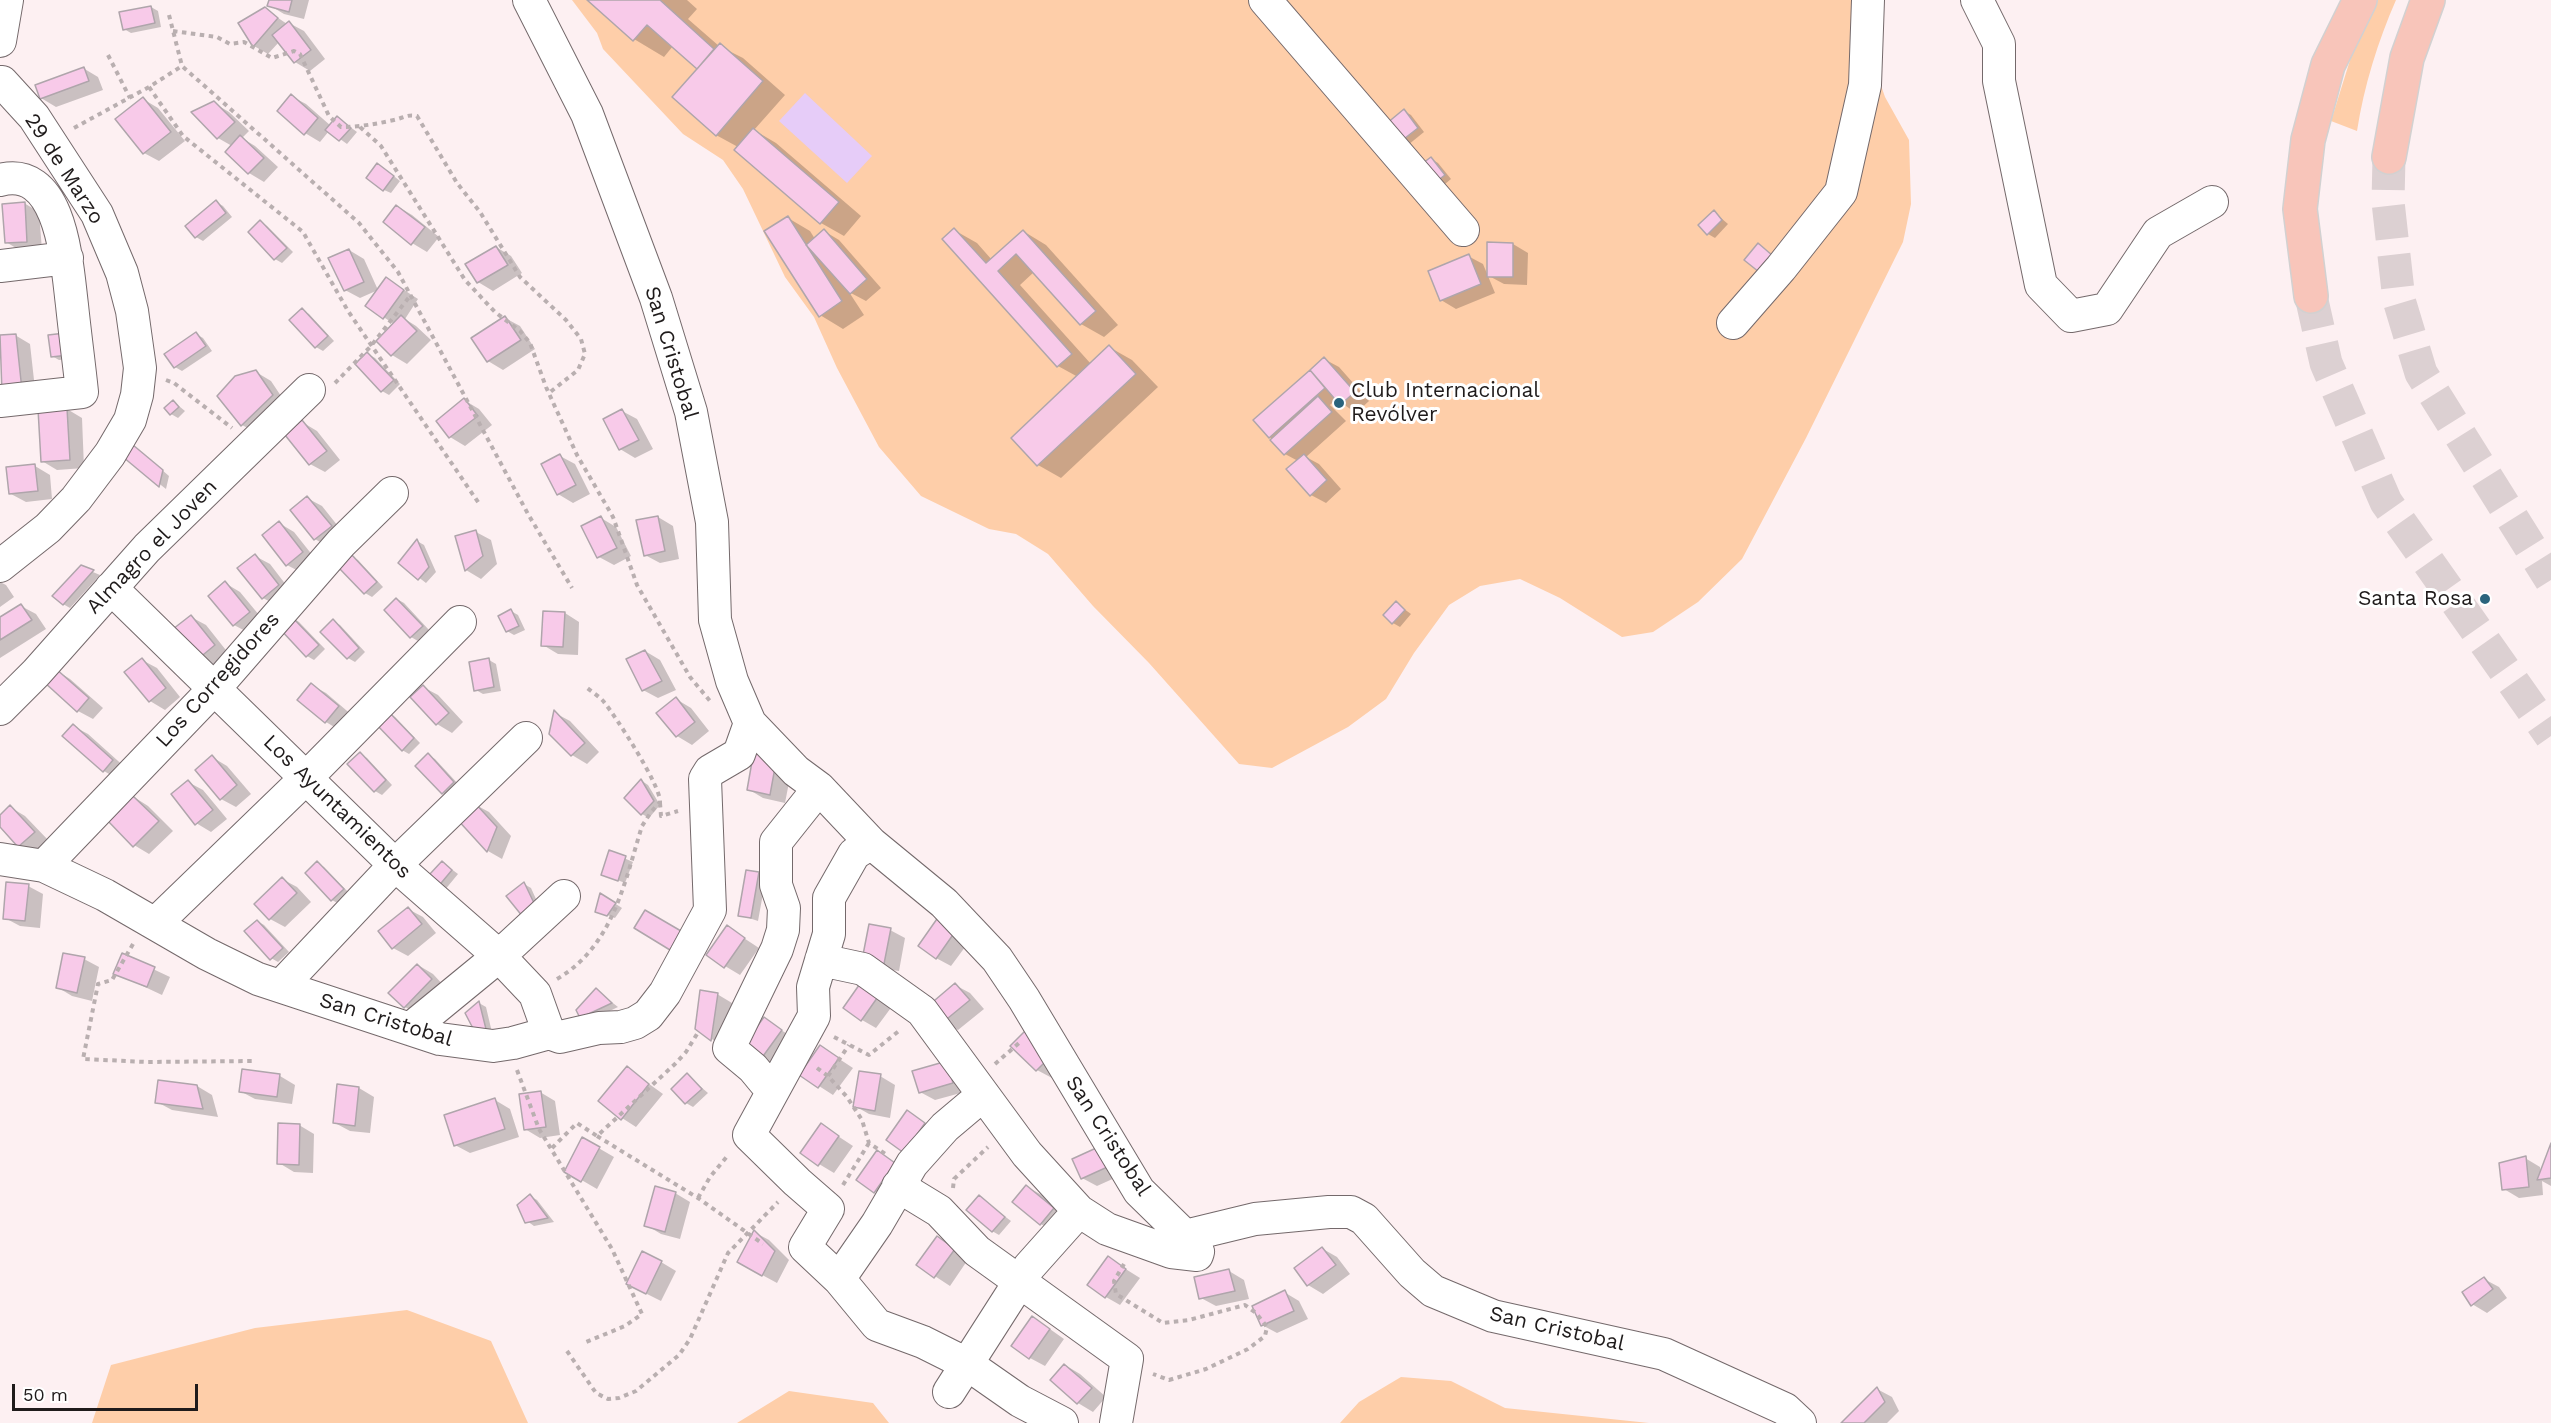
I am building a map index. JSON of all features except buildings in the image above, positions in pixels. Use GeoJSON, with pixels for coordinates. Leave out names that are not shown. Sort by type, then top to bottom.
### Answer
{"type":"FeatureCollection","features":[{"type":"Feature","properties":{"kind":"main road"},"geometry":{"type":"LineString","coordinates":[[2311,296],[2300,209],[2308,140],[2328,65],[2360,0]]}},
{"type":"Feature","properties":{"kind":"main road"},"geometry":{"type":"LineString","coordinates":[[2389,157],[2407,58],[2428,0]]}},
{"type":"Feature","properties":{"kind":"street"},"geometry":{"type":"LineString","coordinates":[[0,41],[7,0]]}},
{"type":"Feature","properties":{"kind":"street","name":"San Cristobal"},"geometry":{"type":"LineString","coordinates":[[529,0],[587,114],[649,278],[691,412],[712,522],[715,620],[732,681],[750,723],[796,771],[819,788],[871,843],[944,903],[998,959],[1139,1191],[1185,1236],[1255,1219],[1351,1212],[1364,1219],[1412,1273],[1433,1292],[1492,1316],[1664,1354],[1785,1408],[1800,1423]]}},
{"type":"Feature","properties":{"kind":"street"},"geometry":{"type":"LineString","coordinates":[[1265,0],[1463,230]]}},
{"type":"Feature","properties":{"kind":"street"},"geometry":{"type":"LineString","coordinates":[[1733,322],[1781,268],[1841,192],[1865,85],[1868,0]]}},
{"type":"Feature","properties":{"kind":"street"},"geometry":{"type":"LineString","coordinates":[[1977,0],[1999,44],[1999,81],[2041,285],[2071,316],[2107,309],[2158,233],[2212,202]]}},
{"type":"Feature","properties":{"kind":"street","name":"29 de Marzo"},"geometry":{"type":"LineString","coordinates":[[0,566],[48,528],[76,499],[110,454],[130,420],[137,395],[140,368],[134,322],[122,273],[97,213],[34,117],[1,75]]}},
{"type":"Feature","properties":{"kind":"street"},"geometry":{"type":"LineString","coordinates":[[0,180],[16,177],[31,182],[43,194],[55,212],[67,258],[82,392],[0,401]]}},
{"type":"Feature","properties":{"kind":"street"},"geometry":{"type":"LineString","coordinates":[[0,266],[67,258]]}},
{"type":"Feature","properties":{"kind":"street","name":"Almagro el Joven"},"geometry":{"type":"LineString","coordinates":[[0,709],[36,673],[147,548],[253,444],[321,387]]}},
{"type":"Feature","properties":{"kind":"street","name":"Los Corregidores"},"geometry":{"type":"LineString","coordinates":[[44,866],[214,689],[341,543],[392,493]]}},
{"type":"Feature","properties":{"kind":"street","name":"Los Ayuntamientos"},"geometry":{"type":"LineString","coordinates":[[111,588],[307,777],[394,865],[499,956],[533,992],[549,1033]]}},
{"type":"Feature","properties":{"kind":"street"},"geometry":{"type":"LineString","coordinates":[[151,922],[307,777],[460,622]]}},
{"type":"Feature","properties":{"kind":"street","name":"San Cristobal"},"geometry":{"type":"LineString","coordinates":[[0,859],[44,866],[105,895],[207,954],[258,979],[440,1039],[469,1044],[508,1044],[549,1033],[560,1037],[635,1023],[648,1015],[665,993],[710,910],[705,779],[710,771],[739,754],[750,723]]}},
{"type":"Feature","properties":{"kind":"street"},"geometry":{"type":"LineString","coordinates":[[281,986],[394,865],[526,738]]}},
{"type":"Feature","properties":{"kind":"street"},"geometry":{"type":"LineString","coordinates":[[772,1091],[753,1068],[729,1048],[777,949],[783,930],[784,908],[776,885],[776,842],[819,788]]}},
{"type":"Feature","properties":{"kind":"street"},"geometry":{"type":"LineString","coordinates":[[871,843],[854,855],[829,898],[829,934],[813,987],[814,1016],[749,1135],[828,1209],[806,1247],[839,1279],[877,1325],[923,1342],[967,1364],[1020,1401],[1062,1423]]}},
{"type":"Feature","properties":{"kind":"street"},"geometry":{"type":"LineString","coordinates":[[776,885],[829,898]]}},
{"type":"Feature","properties":{"kind":"street"},"geometry":{"type":"LineString","coordinates":[[410,1029],[499,956],[564,896]]}},
{"type":"Feature","properties":{"kind":"street"},"geometry":{"type":"LineString","coordinates":[[821,960],[863,969],[922,1011],[1015,1138],[1079,1211],[1107,1229],[1171,1252],[1197,1255],[1198,1252],[1185,1236]]}},
{"type":"Feature","properties":{"kind":"street"},"geometry":{"type":"LineString","coordinates":[[839,1279],[877,1224],[903,1178],[978,1088]]}},
{"type":"Feature","properties":{"kind":"street"},"geometry":{"type":"LineString","coordinates":[[903,1178],[977,1251],[1127,1359],[1116,1423]]}},
{"type":"Feature","properties":{"kind":"street"},"geometry":{"type":"LineString","coordinates":[[949,1392],[1029,1267],[1079,1211]]}},
{"type":"Feature","properties":{"kind":"path"},"geometry":{"type":"LineString","coordinates":[[169,15],[182,66],[359,223],[398,272],[528,514],[572,588]]}},
{"type":"Feature","properties":{"kind":"path"},"geometry":{"type":"LineString","coordinates":[[173,30],[217,37],[230,44],[244,42],[272,58],[294,51],[300,54],[329,116],[341,127],[360,127],[398,120],[409,115],[417,116],[457,183],[480,212],[520,277],[566,320],[581,339],[585,354],[578,370],[549,393]]}},
{"type":"Feature","properties":{"kind":"path"},"geometry":{"type":"LineString","coordinates":[[108,56],[130,98]]}},
{"type":"Feature","properties":{"kind":"path"},"geometry":{"type":"LineString","coordinates":[[49,141],[130,98],[182,66]]}},
{"type":"Feature","properties":{"kind":"path"},"geometry":{"type":"LineString","coordinates":[[149,87],[183,136],[303,232],[348,311],[480,505]]}},
{"type":"Feature","properties":{"kind":"path"},"geometry":{"type":"LineString","coordinates":[[360,127],[381,146],[465,280],[495,312],[520,331],[530,343],[549,393],[577,455],[613,517],[637,585],[690,677],[706,699],[713,704]]}},
{"type":"Feature","properties":{"kind":"path"},"geometry":{"type":"LineString","coordinates":[[321,387],[371,346],[410,296]]}},
{"type":"Feature","properties":{"kind":"path"},"geometry":{"type":"LineString","coordinates":[[140,368],[174,383],[253,444]]}},
{"type":"Feature","properties":{"kind":"path"},"geometry":{"type":"LineString","coordinates":[[533,992],[560,977],[589,955],[606,931],[642,826],[660,802],[661,795],[650,774],[603,701],[586,687]]}},
{"type":"Feature","properties":{"kind":"path"},"geometry":{"type":"LineString","coordinates":[[151,922],[111,980],[98,984],[83,1059],[147,1062],[254,1061]]}},
{"type":"Feature","properties":{"kind":"path"},"geometry":{"type":"LineString","coordinates":[[809,1025],[869,1055],[922,1011]]}},
{"type":"Feature","properties":{"kind":"path"},"geometry":{"type":"LineString","coordinates":[[978,1088],[1040,1026]]}},
{"type":"Feature","properties":{"kind":"path"},"geometry":{"type":"LineString","coordinates":[[597,1136],[675,1064],[697,1034]]}},
{"type":"Feature","properties":{"kind":"path"},"geometry":{"type":"LineString","coordinates":[[508,1044],[539,1129],[612,1249],[642,1314],[625,1326],[586,1342]]}},
{"type":"Feature","properties":{"kind":"path"},"geometry":{"type":"LineString","coordinates":[[828,1076],[849,1045]]}},
{"type":"Feature","properties":{"kind":"path"},"geometry":{"type":"LineString","coordinates":[[794,1052],[828,1076],[847,1097],[862,1120],[869,1143],[903,1178]]}},
{"type":"Feature","properties":{"kind":"path"},"geometry":{"type":"LineString","coordinates":[[552,1148],[577,1123],[698,1198],[764,1244]]}},
{"type":"Feature","properties":{"kind":"path"},"geometry":{"type":"LineString","coordinates":[[698,1198],[725,1158],[749,1135]]}},
{"type":"Feature","properties":{"kind":"path"},"geometry":{"type":"LineString","coordinates":[[958,1196],[953,1188],[954,1179],[999,1135],[1015,1138]]}},
{"type":"Feature","properties":{"kind":"path"},"geometry":{"type":"LineString","coordinates":[[828,1209],[869,1143]]}},
{"type":"Feature","properties":{"kind":"path"},"geometry":{"type":"LineString","coordinates":[[567,1351],[596,1393],[608,1399],[619,1398],[636,1391],[679,1355],[690,1339],[728,1253],[797,1182]]}},
{"type":"Feature","properties":{"kind":"path"},"geometry":{"type":"LineString","coordinates":[[1126,1261],[1114,1281],[1116,1294],[1163,1323],[1189,1320],[1245,1305],[1256,1313],[1267,1327],[1265,1336],[1248,1349],[1178,1379],[1169,1380],[1157,1377],[1127,1359]]}},
{"type":"Feature","properties":{"kind":"shaded area","name":"Club Internacional Revólver"},"geometry":{"type":"Polygon","coordinates":[[[572,0],[1872,0],[1867,45],[1885,97],[1909,140],[1911,204],[1903,242],[1806,438],[1742,559],[1698,602],[1653,632],[1622,637],[1560,598],[1520,579],[1480,586],[1449,605],[1414,653],[1386,699],[1348,727],[1272,768],[1239,764],[1048,554],[1016,534],[989,529],[921,496],[879,447],[837,368],[814,317],[785,277],[743,189],[723,160],[683,134],[603,49],[597,33],[572,0]]]}},
{"type":"Feature","properties":{"kind":"shaded area"},"geometry":{"type":"Polygon","coordinates":[[[2378,0],[2396,0],[2372,64],[2357,131],[2331,121],[2351,57],[2378,0]]]}},
{"type":"Feature","properties":{"kind":"shaded area"},"geometry":{"type":"Polygon","coordinates":[[[805,93],[872,156],[847,183],[779,121],[805,93]]]}},
{"type":"Feature","properties":{"kind":"shaded area"},"geometry":{"type":"Polygon","coordinates":[[[407,1310],[491,1341],[528,1423],[92,1423],[111,1365],[255,1328],[407,1310]]]}},
{"type":"Feature","properties":{"kind":"shaded area"},"geometry":{"type":"Polygon","coordinates":[[[1401,1377],[1451,1381],[1505,1408],[1649,1423],[1340,1423],[1359,1402],[1401,1377]]]}},
{"type":"Feature","properties":{"kind":"shaded area"},"geometry":{"type":"Polygon","coordinates":[[[789,1391],[873,1403],[889,1423],[737,1423],[789,1391]]]}},
{"type":"Feature","properties":{"kind":"tunnel"},"geometry":{"type":"LineString","coordinates":[[2389,157],[2388,202],[2399,300],[2421,373],[2551,580]]}},
{"type":"Feature","properties":{"kind":"tunnel"},"geometry":{"type":"LineString","coordinates":[[2311,296],[2326,363],[2386,502],[2551,736]]}},
{"type":"Feature","properties":{"kind":"place","name":"Club Internacional Revólver"},"geometry":{"type":"Point","coordinates":[1339,403]}},
{"type":"Feature","properties":{"kind":"place","name":"Santa Rosa"},"geometry":{"type":"Point","coordinates":[2485,599]}}]}
